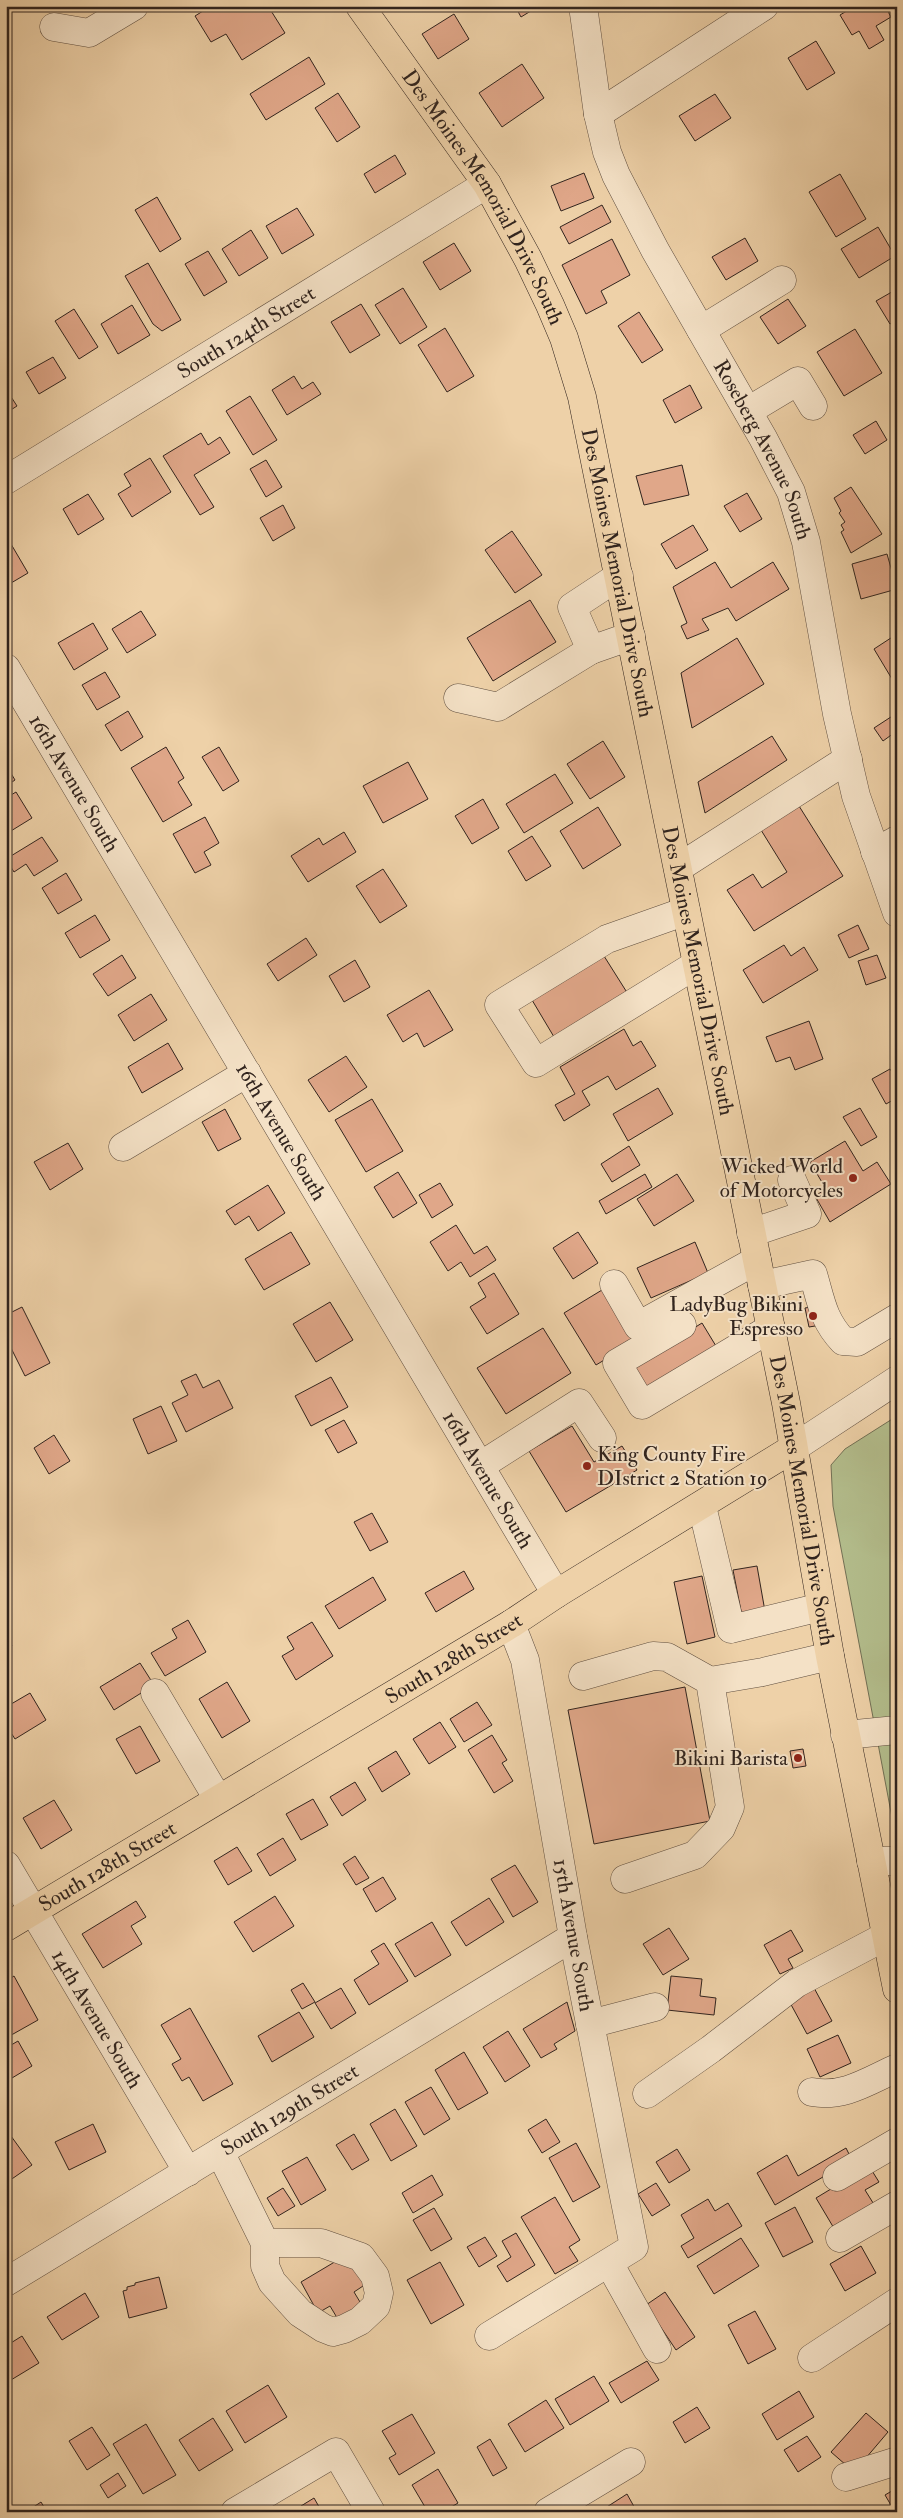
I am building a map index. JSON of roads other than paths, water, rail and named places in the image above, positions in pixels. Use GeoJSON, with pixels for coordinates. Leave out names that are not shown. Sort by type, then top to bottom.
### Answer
{"type":"FeatureCollection","features":[{"type":"Feature","properties":{"kind":"main road","name":"Des Moines Memorial Drive South"},"geometry":{"type":"LineString","coordinates":[[360,6],[487,184],[528,259],[564,338],[582,397],[771,1328],[845,1735],[884,1861],[886,1936],[897,1989]]}},
{"type":"Feature","properties":{"kind":"main road","name":"South 128th Street"},"geometry":{"type":"LineString","coordinates":[[6,1927],[511,1624],[556,1594],[702,1506],[792,1448]]}},
{"type":"Feature","properties":{"kind":"street"},"geometry":{"type":"LineString","coordinates":[[54,27],[89,33],[134,6]]}},
{"type":"Feature","properties":{"kind":"street","name":"Roseberg Avenue South"},"geometry":{"type":"LineString","coordinates":[[583,6],[598,114],[607,152],[628,199],[748,411],[791,492],[806,542],[856,796],[886,846],[897,913]]}},
{"type":"Feature","properties":{"kind":"street"},"geometry":{"type":"LineString","coordinates":[[598,114],[764,6]]}},
{"type":"Feature","properties":{"kind":"street","name":"South 124th Street"},"geometry":{"type":"LineString","coordinates":[[6,480],[487,184]]}},
{"type":"Feature","properties":{"kind":"street"},"geometry":{"type":"LineString","coordinates":[[701,330],[782,280]]}},
{"type":"Feature","properties":{"kind":"street"},"geometry":{"type":"LineString","coordinates":[[748,411],[798,381],[813,406]]}},
{"type":"Feature","properties":{"kind":"street"},"geometry":{"type":"LineString","coordinates":[[590,650],[572,607],[619,576]]}},
{"type":"Feature","properties":{"kind":"street"},"geometry":{"type":"LineString","coordinates":[[458,698],[498,707],[590,650],[631,636]]}},
{"type":"Feature","properties":{"kind":"street","name":"16th Avenue South"},"geometry":{"type":"LineString","coordinates":[[6,668],[556,1594]]}},
{"type":"Feature","properties":{"kind":"street"},"geometry":{"type":"LineString","coordinates":[[678,868],[848,759]]}},
{"type":"Feature","properties":{"kind":"street"},"geometry":{"type":"LineString","coordinates":[[686,911],[607,939],[499,1005],[536,1063],[697,964]]}},
{"type":"Feature","properties":{"kind":"street"},"geometry":{"type":"LineString","coordinates":[[123,1147],[247,1073]]}},
{"type":"Feature","properties":{"kind":"street"},"geometry":{"type":"LineString","coordinates":[[751,1232],[807,1214],[792,1180]]}},
{"type":"Feature","properties":{"kind":"street"},"geometry":{"type":"LineString","coordinates":[[614,1284],[638,1326],[759,1272],[813,1274],[824,1317],[842,1341],[856,1342],[897,1318]]}},
{"type":"Feature","properties":{"kind":"street"},"geometry":{"type":"LineString","coordinates":[[682,1324],[617,1363],[642,1405],[771,1328]]}},
{"type":"Feature","properties":{"kind":"street","name":"South 128th Street"},"geometry":{"type":"LineString","coordinates":[[792,1448],[897,1380]]}},
{"type":"Feature","properties":{"kind":"street"},"geometry":{"type":"LineString","coordinates":[[480,1466],[579,1403],[602,1438]]}},
{"type":"Feature","properties":{"kind":"street"},"geometry":{"type":"LineString","coordinates":[[702,1506],[731,1628],[822,1607]]}},
{"type":"Feature","properties":{"kind":"street","name":"15th Avenue South"},"geometry":{"type":"LineString","coordinates":[[511,1624],[525,1660],[573,1937],[634,2247],[609,2263]]}},
{"type":"Feature","properties":{"kind":"street"},"geometry":{"type":"LineString","coordinates":[[583,1676],[653,1656],[667,1658],[710,1681],[763,1672],[830,1656]]}},
{"type":"Feature","properties":{"kind":"street"},"geometry":{"type":"LineString","coordinates":[[625,1879],[695,1855],[721,1828],[730,1807],[710,1681]]}},
{"type":"Feature","properties":{"kind":"street"},"geometry":{"type":"LineString","coordinates":[[155,1693],[218,1799]]}},
{"type":"Feature","properties":{"kind":"street"},"geometry":{"type":"LineString","coordinates":[[845,1735],[897,1730]]}},
{"type":"Feature","properties":{"kind":"street","name":"14th Avenue South"},"geometry":{"type":"LineString","coordinates":[[6,1865],[188,2172]]}},
{"type":"Feature","properties":{"kind":"street"},"geometry":{"type":"LineString","coordinates":[[647,2094],[711,2049],[797,1983],[886,1936]]}},
{"type":"Feature","properties":{"kind":"street","name":"South 129th Street"},"geometry":{"type":"LineString","coordinates":[[6,2282],[573,1937]]}},
{"type":"Feature","properties":{"kind":"street"},"geometry":{"type":"LineString","coordinates":[[590,2024],[655,2008]]}},
{"type":"Feature","properties":{"kind":"street"},"geometry":{"type":"LineString","coordinates":[[812,2092],[827,2095],[844,2091],[897,2068]]}},
{"type":"Feature","properties":{"kind":"street"},"geometry":{"type":"LineString","coordinates":[[837,2177],[897,2142]]}},
{"type":"Feature","properties":{"kind":"street"},"geometry":{"type":"LineString","coordinates":[[220,2152],[264,2243]]}},
{"type":"Feature","properties":{"kind":"street"},"geometry":{"type":"LineString","coordinates":[[840,2238],[897,2205]]}},
{"type":"Feature","properties":{"kind":"street"},"geometry":{"type":"LineString","coordinates":[[489,2336],[609,2263],[657,2349]]}},
{"type":"Feature","properties":{"kind":"street"},"geometry":{"type":"LineString","coordinates":[[812,2358],[897,2302]]}},
{"type":"Feature","properties":{"kind":"street"},"geometry":{"type":"LineString","coordinates":[[235,2512],[336,2452],[371,2512]]}},
{"type":"Feature","properties":{"kind":"street"},"geometry":{"type":"LineString","coordinates":[[846,2478],[897,2461]]}},
{"type":"Feature","properties":{"kind":"street"},"geometry":{"type":"LineString","coordinates":[[548,2512],[631,2462]]}},
{"type":"Feature","properties":{"kind":"place","name":"Wicked World of Motorcycles"},"geometry":{"type":"Point","coordinates":[853,1178]}},
{"type":"Feature","properties":{"kind":"place","name":"LadyBug Bikini Espresso"},"geometry":{"type":"Point","coordinates":[813,1316]}},
{"type":"Feature","properties":{"kind":"place","name":"King County Fire DIstrict 2 Station 19"},"geometry":{"type":"Point","coordinates":[587,1466]}},
{"type":"Feature","properties":{"kind":"place","name":"Bikini Barista"},"geometry":{"type":"Point","coordinates":[798,1758]}}]}
